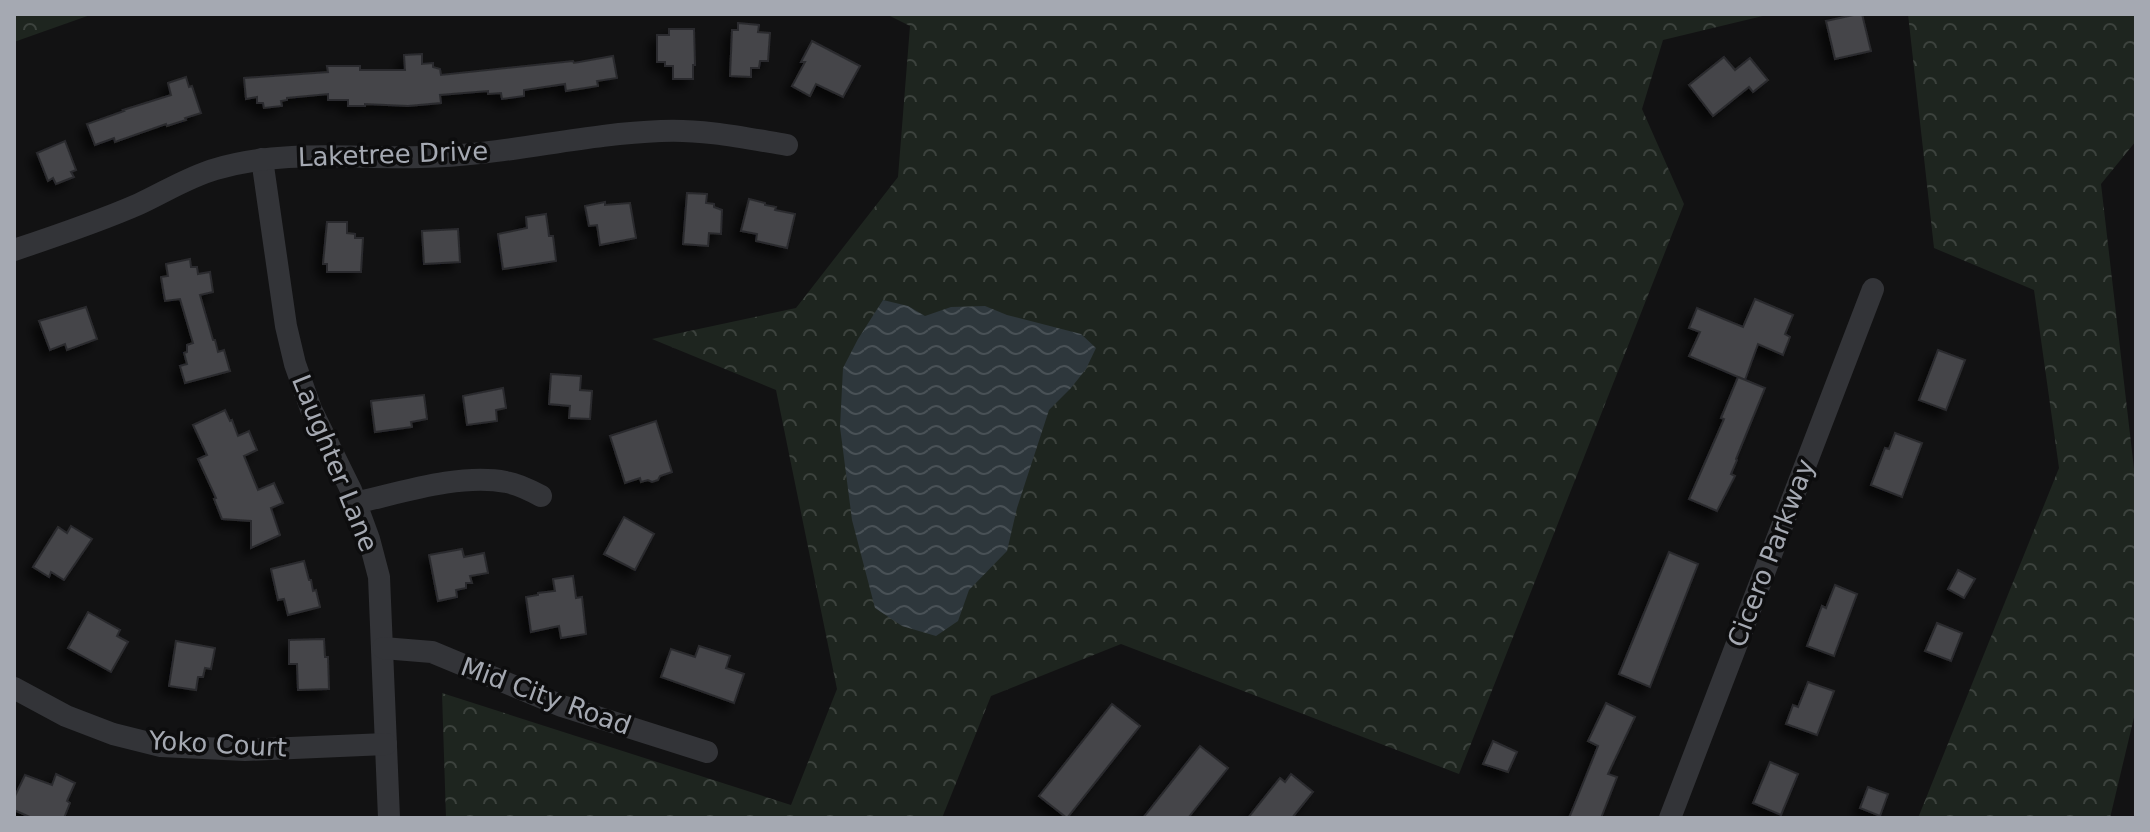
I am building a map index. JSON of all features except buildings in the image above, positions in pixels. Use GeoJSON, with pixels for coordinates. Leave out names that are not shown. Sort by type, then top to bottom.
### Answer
{"type":"FeatureCollection","features":[{"type":"Feature","properties":{"kind":"street","name":"Laketree Drive"},"geometry":{"type":"LineString","coordinates":[[14,250],[86,226],[216,169],[262,159],[306,155],[422,157],[502,151],[624,133],[665,131],[717,133],[787,145]]}},
{"type":"Feature","properties":{"kind":"street","name":"Laughter Lane"},"geometry":{"type":"LineString","coordinates":[[262,159],[286,326],[295,364],[311,409],[355,503],[379,577],[389,818]]}},
{"type":"Feature","properties":{"kind":"street","name":"Cicero Parkway"},"geometry":{"type":"LineString","coordinates":[[1670,818],[1873,289]]}},
{"type":"Feature","properties":{"kind":"street"},"geometry":{"type":"LineString","coordinates":[[355,503],[442,483],[484,480],[505,482],[541,496]]}},
{"type":"Feature","properties":{"kind":"street","name":"Mid City Road"},"geometry":{"type":"LineString","coordinates":[[383,648],[432,652],[562,706],[707,752]]}},
{"type":"Feature","properties":{"kind":"street","name":"Yoko Court"},"geometry":{"type":"LineString","coordinates":[[14,688],[77,721],[161,746],[245,750],[386,744]]}},
{"type":"Feature","properties":{"kind":"green space"},"geometry":{"type":"Polygon","coordinates":[[[14,14],[93,14],[14,42],[14,14]]]}},
{"type":"Feature","properties":{"kind":"green space"},"geometry":{"type":"Polygon","coordinates":[[[886,14],[1771,14],[1663,40],[1642,109],[1684,204],[1459,774],[1121,644],[991,696],[942,818],[446,818],[442,693],[791,805],[837,689],[776,390],[652,339],[796,308],[898,177],[910,26],[886,14]]]}},
{"type":"Feature","properties":{"kind":"green space"},"geometry":{"type":"Polygon","coordinates":[[[1908,14],[2136,14],[2136,141],[2101,184],[2136,486],[2136,709],[2110,818],[1918,818],[2059,468],[2034,290],[1934,248],[1908,14]]]}},
{"type":"Feature","properties":{"kind":"water"},"geometry":{"type":"Polygon","coordinates":[[[883,300],[908,306],[925,316],[951,307],[985,306],[1007,315],[1081,334],[1096,348],[1086,369],[1049,410],[1017,508],[1007,551],[969,590],[958,621],[936,636],[902,626],[875,608],[852,520],[840,427],[843,368],[883,300]]]}}]}
